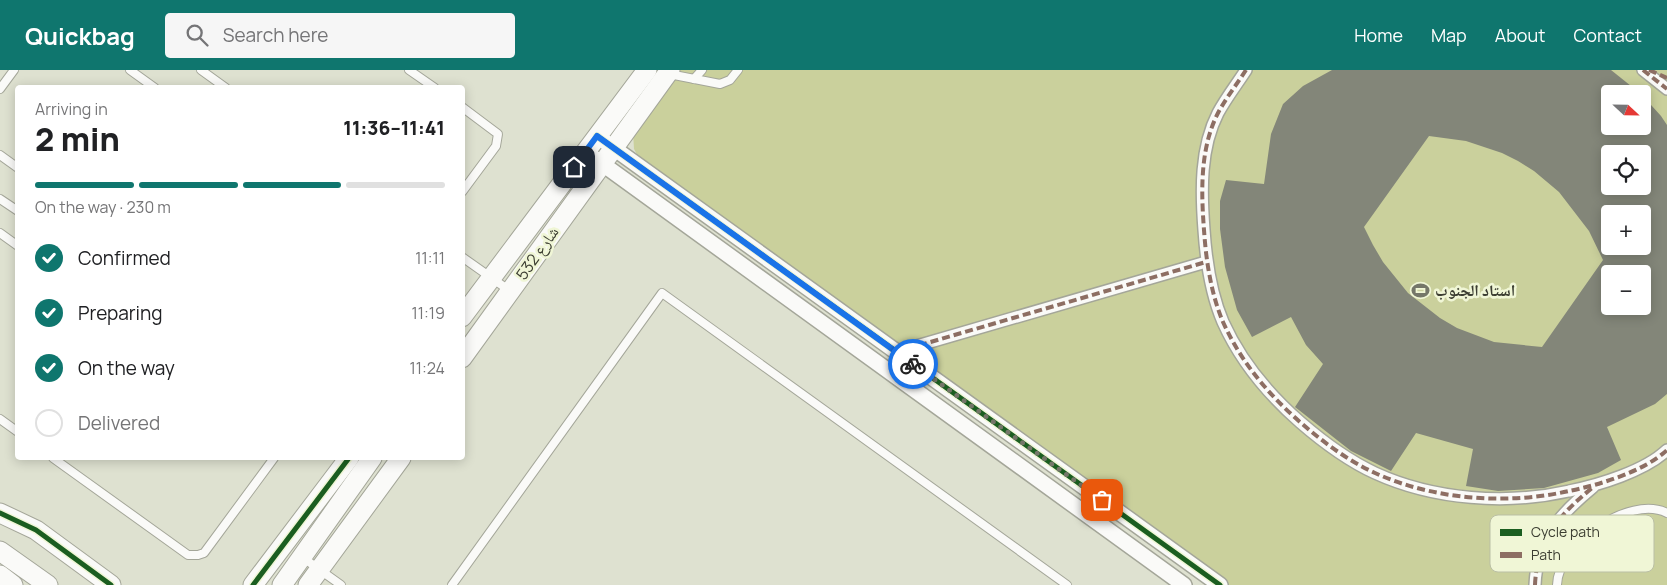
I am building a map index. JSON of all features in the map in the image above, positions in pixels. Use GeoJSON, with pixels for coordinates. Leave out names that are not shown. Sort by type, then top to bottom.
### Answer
{"type":"FeatureCollection","features":[{"type":"Feature","properties":{"kind":"street","name":"شارع 532"},"geometry":{"type":"LineString","coordinates":[[465,313],[647,70]]}},
{"type":"Feature","properties":{"kind":"street"},"geometry":{"type":"LineString","coordinates":[[1246,70],[1218,114],[1203,159],[1202,212],[1206,262],[1223,322],[1248,365],[1271,396],[1328,446],[1375,473],[1428,491],[1476,498],[1543,497],[1594,486],[1636,469],[1667,450]]}},
{"type":"Feature","properties":{"kind":"street"},"geometry":{"type":"LineString","coordinates":[[1643,70],[1667,89]]}},
{"type":"Feature","properties":{"kind":"street"},"geometry":{"type":"LineString","coordinates":[[1648,70],[1667,78]]}},
{"type":"Feature","properties":{"kind":"street","name":"شارع 532"},"geometry":{"type":"LineString","coordinates":[[465,354],[669,72]]}},
{"type":"Feature","properties":{"kind":"street"},"geometry":{"type":"LineString","coordinates":[[597,136],[607,156],[1184,585]]}},
{"type":"Feature","properties":{"kind":"street"},"geometry":{"type":"LineString","coordinates":[[586,152],[607,156],[896,352],[1220,585]]}},
{"type":"Feature","properties":{"kind":"street"},"geometry":{"type":"LineString","coordinates":[[896,352],[1206,262]]}},
{"type":"Feature","properties":{"kind":"street"},"geometry":{"type":"LineString","coordinates":[[253,585],[347,460]]}},
{"type":"Feature","properties":{"kind":"street"},"geometry":{"type":"LineString","coordinates":[[262,585],[373,463],[390,460]]}},
{"type":"Feature","properties":{"kind":"street"},"geometry":{"type":"LineString","coordinates":[[282,585],[373,463]]}},
{"type":"Feature","properties":{"kind":"street"},"geometry":{"type":"LineString","coordinates":[[308,585],[319,569],[373,463]]}},
{"type":"Feature","properties":{"kind":"street"},"geometry":{"type":"LineString","coordinates":[[1563,515],[1570,506],[1594,486]]}},
{"type":"Feature","properties":{"kind":"street"},"geometry":{"type":"LineString","coordinates":[[0,513],[36,530],[111,585]]}},
{"type":"Feature","properties":{"kind":"street"},"geometry":{"type":"LineString","coordinates":[[0,518],[92,585]]}},
{"type":"Feature","properties":{"kind":"street"},"geometry":{"type":"LineString","coordinates":[[0,551],[48,585]]}},
{"type":"Feature","properties":{"kind":"street"},"geometry":{"type":"LineString","coordinates":[[1534,585],[1535,572]]}},
{"type":"Feature","properties":{"kind":"street"},"geometry":{"type":"LineString","coordinates":[[0,575],[13,585]]}},
{"type":"Feature","properties":{"kind":"lane"},"geometry":{"type":"LineString","coordinates":[[0,89],[14,70]]}},
{"type":"Feature","properties":{"kind":"lane"},"geometry":{"type":"LineString","coordinates":[[130,70],[151,85]]}},
{"type":"Feature","properties":{"kind":"lane"},"geometry":{"type":"LineString","coordinates":[[201,70],[222,85]]}},
{"type":"Feature","properties":{"kind":"lane"},"geometry":{"type":"LineString","coordinates":[[409,70],[431,85]]}},
{"type":"Feature","properties":{"kind":"lane"},"geometry":{"type":"LineString","coordinates":[[694,79],[702,70]]}},
{"type":"Feature","properties":{"kind":"lane"},"geometry":{"type":"LineString","coordinates":[[669,72],[720,84],[730,80],[738,70]]}},
{"type":"Feature","properties":{"kind":"lane"},"geometry":{"type":"LineString","coordinates":[[465,109],[498,134],[496,146],[465,188]]}},
{"type":"Feature","properties":{"kind":"lane"},"geometry":{"type":"LineString","coordinates":[[0,155],[15,166]]}},
{"type":"Feature","properties":{"kind":"lane"},"geometry":{"type":"LineString","coordinates":[[0,199],[15,210]]}},
{"type":"Feature","properties":{"kind":"lane"},"geometry":{"type":"LineString","coordinates":[[0,233],[15,244]]}},
{"type":"Feature","properties":{"kind":"lane"},"geometry":{"type":"LineString","coordinates":[[465,259],[510,291]]}},
{"type":"Feature","properties":{"kind":"lane"},"geometry":{"type":"LineString","coordinates":[[452,585],[662,293],[1067,585]]}},
{"type":"Feature","properties":{"kind":"lane"},"geometry":{"type":"LineString","coordinates":[[0,419],[15,430]]}},
{"type":"Feature","properties":{"kind":"lane"},"geometry":{"type":"LineString","coordinates":[[56,460],[188,555],[204,553],[273,460]]}},
{"type":"Feature","properties":{"kind":"lane"},"geometry":{"type":"LineString","coordinates":[[1617,515],[1633,510],[1650,509],[1667,513]]}},
{"type":"Feature","properties":{"kind":"lane"},"geometry":{"type":"LineString","coordinates":[[302,557],[341,585]]}},
{"type":"Feature","properties":{"kind":"lane"},"geometry":{"type":"LineString","coordinates":[[1557,585],[1562,572]]}},
{"type":"Feature","properties":{"kind":"green space"},"geometry":{"type":"Polygon","coordinates":[[[674,70],[1667,70],[1667,585],[1226,585],[639,158],[634,149],[633,132],[674,70]]]}},
{"type":"Feature","properties":{"kind":"building","name":"استاد الجنوب"},"geometry":{"type":"Polygon","coordinates":[[[1332,70],[1611,70],[1630,85],[1601,85],[1601,135],[1651,135],[1651,105],[1667,125],[1667,394],[1655,404],[1607,427],[1621,460],[1598,473],[1544,488],[1498,491],[1466,486],[1473,449],[1416,433],[1391,471],[1351,451],[1295,407],[1323,364],[1306,345],[1291,317],[1252,337],[1237,310],[1225,267],[1220,229],[1220,201],[1226,180],[1264,184],[1271,134],[1283,104],[1303,86],[1332,70]],[[1429,136],[1364,227],[1373,245],[1383,262],[1408,293],[1440,318],[1457,328],[1494,342],[1542,347],[1603,260],[1589,231],[1559,192],[1534,171],[1518,161],[1502,153],[1466,141],[1429,136]]]}},
{"type":"Feature","properties":{"kind":"marked path"},"geometry":{"type":"LineString","coordinates":[[1246,70],[1218,113],[1212,126],[1205,155],[1202,200],[1208,265],[1219,311],[1238,351],[1266,389],[1300,422],[1336,450],[1375,473],[1421,489],[1446,494],[1496,499],[1545,495],[1607,481],[1634,471],[1658,458],[1667,450]]}},
{"type":"Feature","properties":{"kind":"marked path"},"geometry":{"type":"LineString","coordinates":[[1643,70],[1667,89]]}},
{"type":"Feature","properties":{"kind":"marked path"},"geometry":{"type":"LineString","coordinates":[[1649,70],[1667,78]]}},
{"type":"Feature","properties":{"kind":"marked path"},"geometry":{"type":"LineString","coordinates":[[896,352],[1206,262]]}},
{"type":"Feature","properties":{"kind":"marked path"},"geometry":{"type":"LineString","coordinates":[[1564,515],[1592,488]]}},
{"type":"Feature","properties":{"kind":"marked path"},"geometry":{"type":"LineString","coordinates":[[1535,585],[1537,572]]}},
{"type":"Feature","properties":{"kind":"cycle path"},"geometry":{"type":"LineString","coordinates":[[597,136],[1220,585]]}},
{"type":"Feature","properties":{"kind":"cycle path"},"geometry":{"type":"LineString","coordinates":[[253,585],[347,460]]}},
{"type":"Feature","properties":{"kind":"cycle path"},"geometry":{"type":"LineString","coordinates":[[0,513],[36,530],[111,585]]}},
{"type":"Feature","properties":{"kind":"way so far"},"geometry":{"type":"LineString","coordinates":[[913,364],[1102,500]]}},
{"type":"Feature","properties":{"kind":"place","name":"استاد الجنوب"},"geometry":{"type":"Point","coordinates":[1421,290]}},
{"type":"Feature","properties":{"kind":"route"},"geometry":{"type":"LineString","coordinates":[[574,167],[597,136],[913,364]]}}]}
